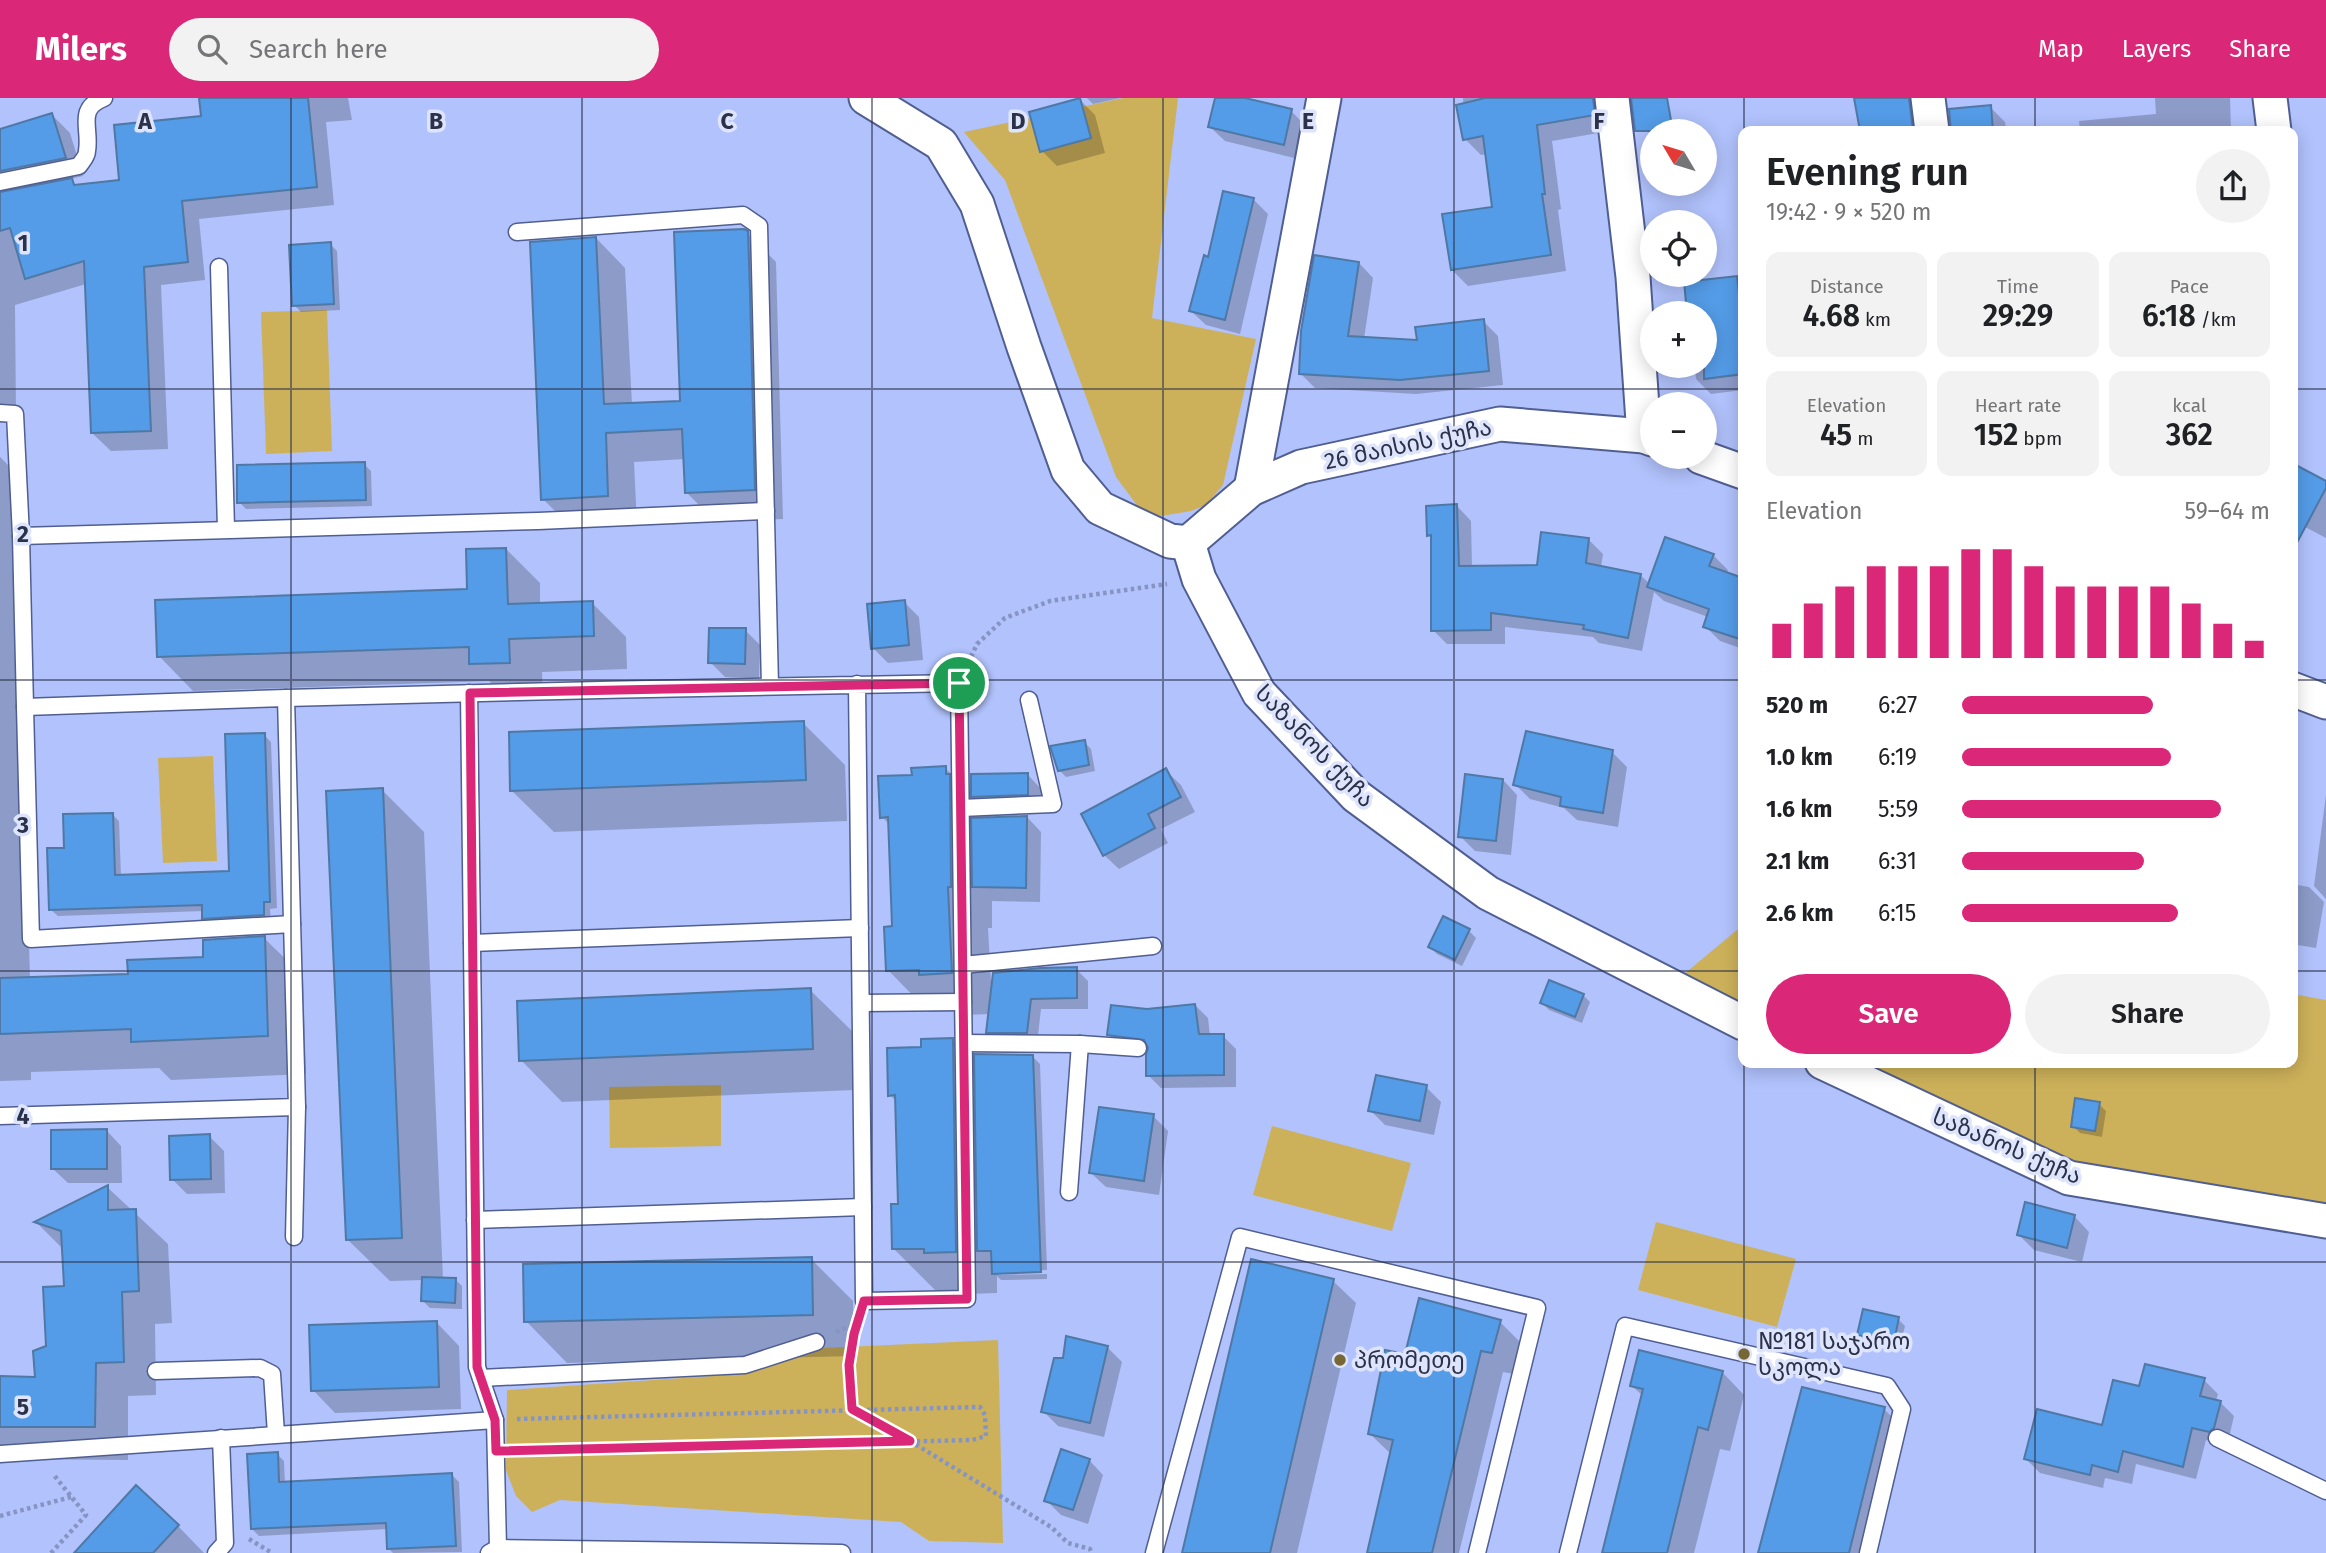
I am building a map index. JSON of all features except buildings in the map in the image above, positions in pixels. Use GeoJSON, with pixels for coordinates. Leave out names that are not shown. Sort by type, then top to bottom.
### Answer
{"type":"FeatureCollection","features":[{"type":"Feature","properties":{"kind":"street"},"geometry":{"type":"LineString","coordinates":[[880,101],[941,144],[977,204],[1068,470],[1100,508],[1170,541],[1188,543],[1251,489],[1324,98]]}},
{"type":"Feature","properties":{"kind":"street"},"geometry":{"type":"LineString","coordinates":[[1612,98],[1644,392]]}},
{"type":"Feature","properties":{"kind":"street"},"geometry":{"type":"LineString","coordinates":[[1928,98],[1931,126]]}},
{"type":"Feature","properties":{"kind":"street"},"geometry":{"type":"LineString","coordinates":[[2270,98],[2273,126]]}},
{"type":"Feature","properties":{"kind":"street","name":"26 მაისის ქუჩა"},"geometry":{"type":"LineString","coordinates":[[1251,489],[1301,467],[1500,424],[1640,436]]}},
{"type":"Feature","properties":{"kind":"street"},"geometry":{"type":"LineString","coordinates":[[1717,463],[1738,470]]}},
{"type":"Feature","properties":{"kind":"street","name":"საზანოს ქუჩა"},"geometry":{"type":"LineString","coordinates":[[1188,543],[1199,579],[1259,693],[1356,796],[1488,893],[1738,1020]]}},
{"type":"Feature","properties":{"kind":"street"},"geometry":{"type":"LineString","coordinates":[[2298,691],[2326,702]]}},
{"type":"Feature","properties":{"kind":"street","name":"საზანოს ქუჩა"},"geometry":{"type":"LineString","coordinates":[[1835,1068],[2069,1178],[2326,1221]]}},
{"type":"Feature","properties":{"kind":"lane"},"geometry":{"type":"LineString","coordinates":[[0,182],[79,166],[88,154],[87,113],[93,102],[104,98]]}},
{"type":"Feature","properties":{"kind":"lane"},"geometry":{"type":"LineString","coordinates":[[517,232],[743,215],[759,226],[770,686]]}},
{"type":"Feature","properties":{"kind":"lane"},"geometry":{"type":"LineString","coordinates":[[219,267],[226,529]]}},
{"type":"Feature","properties":{"kind":"lane"},"geometry":{"type":"LineString","coordinates":[[0,413],[15,414],[21,536],[31,939],[292,924]]}},
{"type":"Feature","properties":{"kind":"lane"},"geometry":{"type":"LineString","coordinates":[[21,536],[538,521],[766,511]]}},
{"type":"Feature","properties":{"kind":"lane"},"geometry":{"type":"LineString","coordinates":[[25,708],[470,693],[857,684],[959,683],[967,1299],[864,1301],[857,684]]}},
{"type":"Feature","properties":{"kind":"lane"},"geometry":{"type":"LineString","coordinates":[[470,693],[477,1367],[495,1420],[493,1550],[842,1553]]}},
{"type":"Feature","properties":{"kind":"lane"},"geometry":{"type":"LineString","coordinates":[[286,698],[297,1107],[294,1237]]}},
{"type":"Feature","properties":{"kind":"lane"},"geometry":{"type":"LineString","coordinates":[[961,808],[1053,804],[1029,700]]}},
{"type":"Feature","properties":{"kind":"lane"},"geometry":{"type":"LineString","coordinates":[[472,943],[860,928]]}},
{"type":"Feature","properties":{"kind":"lane"},"geometry":{"type":"LineString","coordinates":[[963,965],[1153,946]]}},
{"type":"Feature","properties":{"kind":"lane"},"geometry":{"type":"LineString","coordinates":[[861,1003],[963,1002]]}},
{"type":"Feature","properties":{"kind":"lane"},"geometry":{"type":"LineString","coordinates":[[964,1044],[1080,1044],[1138,1048]]}},
{"type":"Feature","properties":{"kind":"lane"},"geometry":{"type":"LineString","coordinates":[[1069,1192],[1080,1044]]}},
{"type":"Feature","properties":{"kind":"lane"},"geometry":{"type":"LineString","coordinates":[[0,1116],[297,1107]]}},
{"type":"Feature","properties":{"kind":"lane"},"geometry":{"type":"LineString","coordinates":[[475,1220],[863,1207]]}},
{"type":"Feature","properties":{"kind":"lane"},"geometry":{"type":"LineString","coordinates":[[1154,1553],[1240,1237],[1537,1308],[1477,1553]]}},
{"type":"Feature","properties":{"kind":"lane"},"geometry":{"type":"LineString","coordinates":[[1568,1553],[1625,1326],[1887,1386],[1902,1409],[1868,1553]]}},
{"type":"Feature","properties":{"kind":"lane"},"geometry":{"type":"LineString","coordinates":[[481,1378],[744,1365],[816,1342]]}},
{"type":"Feature","properties":{"kind":"lane"},"geometry":{"type":"LineString","coordinates":[[156,1371],[260,1368],[272,1374],[276,1434]]}},
{"type":"Feature","properties":{"kind":"lane"},"geometry":{"type":"LineString","coordinates":[[0,1454],[495,1420]]}},
{"type":"Feature","properties":{"kind":"lane"},"geometry":{"type":"LineString","coordinates":[[216,1553],[225,1544],[221,1438]]}},
{"type":"Feature","properties":{"kind":"lane"},"geometry":{"type":"LineString","coordinates":[[2217,1438],[2326,1491]]}},
{"type":"Feature","properties":{"kind":"path"},"geometry":{"type":"LineString","coordinates":[[959,683],[976,645],[1005,618],[1050,601],[1199,579]]}},
{"type":"Feature","properties":{"kind":"path"},"geometry":{"type":"LineString","coordinates":[[852,1409],[849,1365],[854,1334],[864,1301]]}},
{"type":"Feature","properties":{"kind":"path"},"geometry":{"type":"LineString","coordinates":[[495,1420],[852,1409],[979,1408],[985,1415],[986,1436],[972,1440],[496,1451]]}},
{"type":"Feature","properties":{"kind":"path"},"geometry":{"type":"LineString","coordinates":[[852,1409],[1051,1527],[1069,1543],[1090,1549],[1092,1553]]}},
{"type":"Feature","properties":{"kind":"path"},"geometry":{"type":"LineString","coordinates":[[36,1452],[86,1515],[51,1553]]}},
{"type":"Feature","properties":{"kind":"path"},"geometry":{"type":"LineString","coordinates":[[0,1516],[71,1497]]}},
{"type":"Feature","properties":{"kind":"shaded area"},"geometry":{"type":"Polygon","coordinates":[[[1123,98],[1178,98],[1152,318],[1256,339],[1223,485],[1206,505],[1191,511],[1161,516],[1142,512],[1116,477],[1005,180],[964,132],[1123,98]]]}},
{"type":"Feature","properties":{"kind":"shaded area"},"geometry":{"type":"Polygon","coordinates":[[[327,310],[332,451],[266,454],[261,312],[327,310]]]}},
{"type":"Feature","properties":{"kind":"shaded area"},"geometry":{"type":"Polygon","coordinates":[[[213,756],[217,861],[163,863],[158,758],[213,756]]]}},
{"type":"Feature","properties":{"kind":"shaded area"},"geometry":{"type":"Polygon","coordinates":[[[1738,929],[1738,1002],[1683,975],[1738,929]]]}},
{"type":"Feature","properties":{"kind":"shaded area"},"geometry":{"type":"Polygon","coordinates":[[[2298,995],[2326,1000],[2326,1210],[2066,1163],[1873,1068],[2298,1068],[2298,995]]]}},
{"type":"Feature","properties":{"kind":"shaded area"},"geometry":{"type":"Polygon","coordinates":[[[721,1085],[721,1146],[610,1148],[609,1087],[721,1085]]]}},
{"type":"Feature","properties":{"kind":"shaded area"},"geometry":{"type":"Polygon","coordinates":[[[1272,1126],[1411,1163],[1392,1231],[1253,1195],[1272,1126]]]}},
{"type":"Feature","properties":{"kind":"shaded area"},"geometry":{"type":"Polygon","coordinates":[[[1656,1222],[1796,1259],[1777,1327],[1638,1290],[1656,1222]]]}},
{"type":"Feature","properties":{"kind":"shaded area"},"geometry":{"type":"Polygon","coordinates":[[[998,1340],[1003,1543],[929,1541],[901,1522],[560,1500],[532,1512],[516,1496],[506,1470],[507,1390],[741,1374],[823,1348],[998,1340]]]}},
{"type":"Feature","properties":{"kind":"place","name":"№181 საჯარო სკოლა"},"geometry":{"type":"Point","coordinates":[1744,1354]}},
{"type":"Feature","properties":{"kind":"place","name":"პრომეთე"},"geometry":{"type":"Point","coordinates":[1340,1360]}},
{"type":"Feature","properties":{"kind":"route"},"geometry":{"type":"LineString","coordinates":[[959,683],[967,1299],[864,1301],[854,1334],[849,1365],[852,1409],[910,1441],[496,1451],[495,1420],[477,1367],[470,693],[959,683]]}}]}
